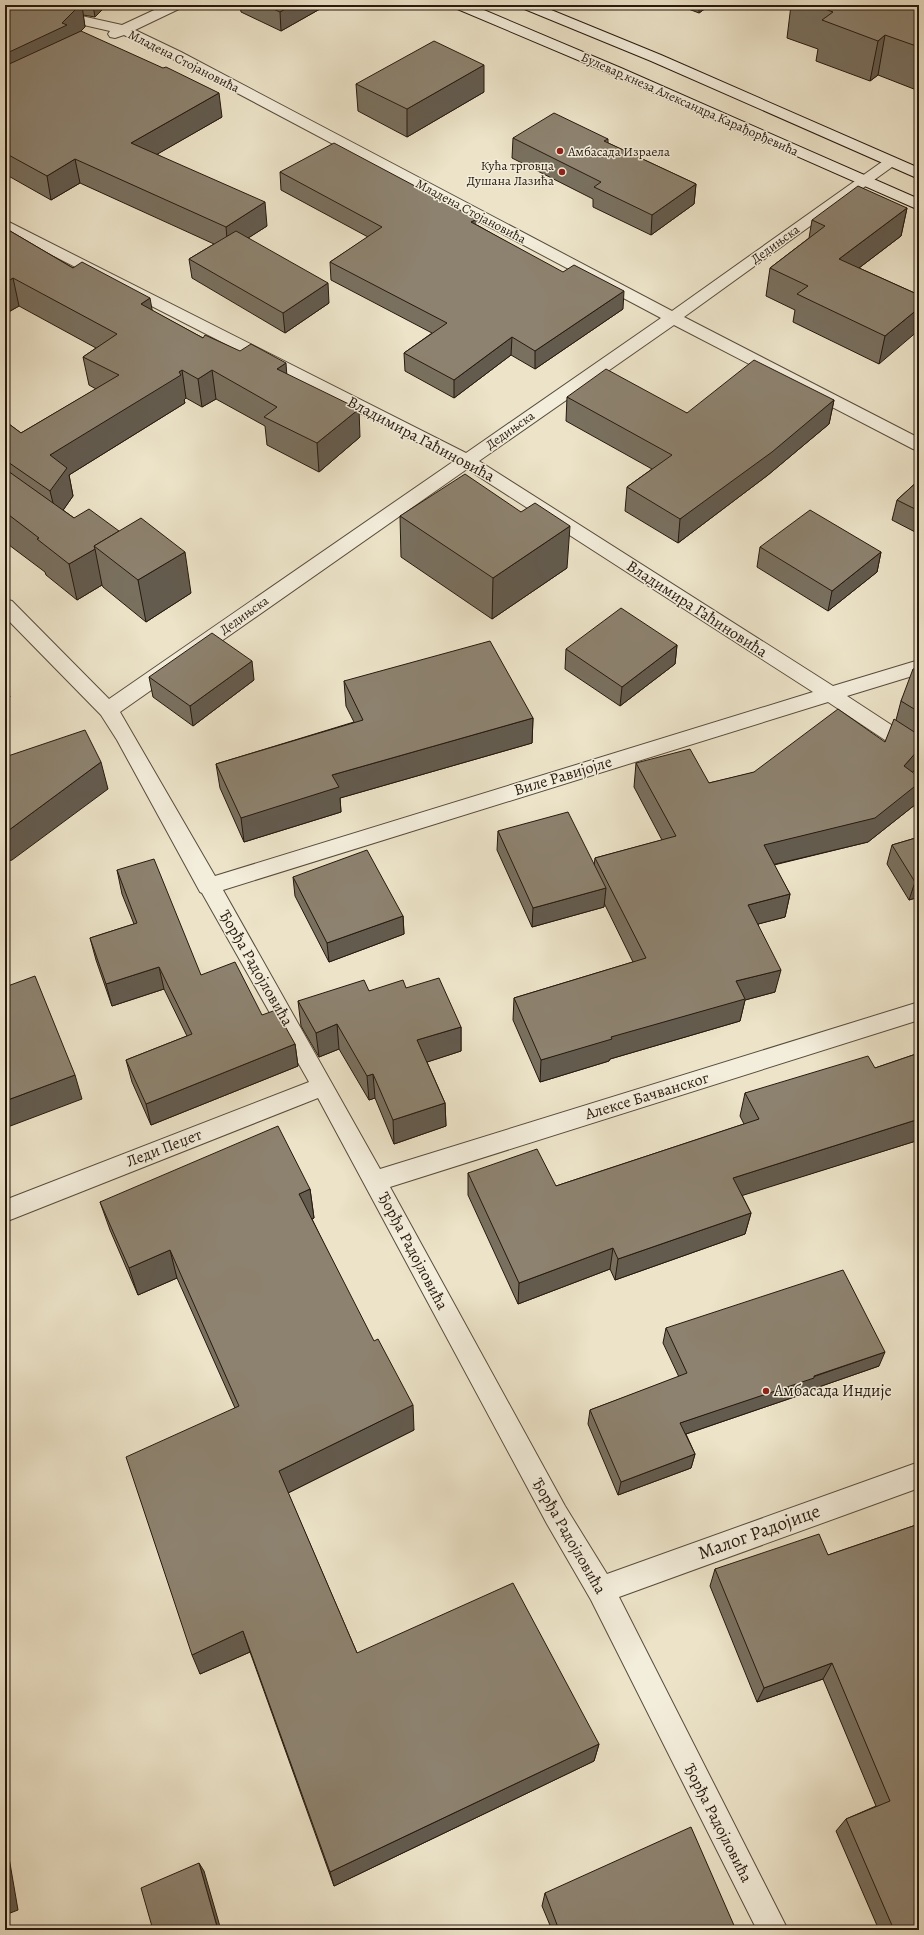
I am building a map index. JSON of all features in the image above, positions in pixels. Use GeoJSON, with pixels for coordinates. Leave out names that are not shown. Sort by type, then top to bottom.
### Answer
{"type":"FeatureCollection","features":[{"type":"Feature","properties":{"kind":"street","name":"Младена Стојановића"},"geometry":{"type":"LineString","coordinates":[[14,5],[124,30],[176,55],[673,318],[919,445]]}},
{"type":"Feature","properties":{"kind":"street"},"geometry":{"type":"LineString","coordinates":[[103,40],[176,5]]}},
{"type":"Feature","properties":{"kind":"street","name":"Булевар кнеза Александра Карађорђевића"},"geometry":{"type":"LineString","coordinates":[[460,5],[616,71],[919,205]]}},
{"type":"Feature","properties":{"kind":"street","name":"Булевар кнеза Александра Карађорђевића"},"geometry":{"type":"LineString","coordinates":[[527,5],[656,58],[919,174]]}},
{"type":"Feature","properties":{"kind":"street","name":"Дедињска"},"geometry":{"type":"LineString","coordinates":[[108,710],[466,460],[673,318],[862,181],[891,162]]}},
{"type":"Feature","properties":{"kind":"street","name":"Владимира Гаћиновића"},"geometry":{"type":"LineString","coordinates":[[5,224],[466,460],[830,694],[919,753]]}},
{"type":"Feature","properties":{"kind":"street","name":"Ђорђа Радојловића"},"geometry":{"type":"LineString","coordinates":[[5,606],[108,710],[323,1086],[556,1515],[601,1590],[773,1930]]}},
{"type":"Feature","properties":{"kind":"street","name":"Виле Равијојле"},"geometry":{"type":"LineString","coordinates":[[208,886],[919,667]]}},
{"type":"Feature","properties":{"kind":"street","name":"Алексе Бачванског"},"geometry":{"type":"LineString","coordinates":[[375,1181],[919,1011]]}},
{"type":"Feature","properties":{"kind":"street","name":"Леди Пеџет"},"geometry":{"type":"LineString","coordinates":[[5,1211],[323,1086]]}},
{"type":"Feature","properties":{"kind":"street","name":"Малог Радојице"},"geometry":{"type":"LineString","coordinates":[[601,1590],[651,1570],[919,1475]]}},
{"type":"Feature","properties":{"kind":"building"},"geometry":{"type":"Polygon","coordinates":[[[5,5],[80,5],[62,23],[67,25],[5,54],[5,5]]]}},
{"type":"Feature","properties":{"kind":"building"},"geometry":{"type":"Polygon","coordinates":[[[265,5],[292,5],[280,12],[265,5]]]}},
{"type":"Feature","properties":{"kind":"building"},"geometry":{"type":"Polygon","coordinates":[[[814,5],[919,5],[919,47],[885,35],[878,41],[822,20],[833,12],[814,5]]]}},
{"type":"Feature","properties":{"kind":"building"},"geometry":{"type":"Polygon","coordinates":[[[81,31],[163,68],[166,67],[219,93],[131,143],[265,202],[226,227],[75,159],[47,176],[5,153],[5,66],[81,31]]]}},
{"type":"Feature","properties":{"kind":"building"},"geometry":{"type":"Polygon","coordinates":[[[434,41],[484,65],[407,109],[356,84],[434,41]]]}},
{"type":"Feature","properties":{"kind":"building"},"geometry":{"type":"Polygon","coordinates":[[[554,113],[608,139],[604,141],[696,184],[652,215],[594,187],[601,182],[513,138],[554,113]]]}},
{"type":"Feature","properties":{"kind":"building"},"geometry":{"type":"Polygon","coordinates":[[[334,143],[477,219],[471,222],[563,272],[574,265],[624,291],[535,351],[512,337],[454,380],[404,353],[447,323],[330,262],[382,227],[280,172],[334,143]]]}},
{"type":"Feature","properties":{"kind":"building"},"geometry":{"type":"Polygon","coordinates":[[[858,186],[907,208],[839,259],[919,295],[919,308],[885,336],[797,294],[808,286],[770,268],[825,226],[812,220],[858,186]]]}},
{"type":"Feature","properties":{"kind":"building"},"geometry":{"type":"Polygon","coordinates":[[[5,228],[73,268],[82,262],[150,298],[141,304],[203,338],[205,335],[240,351],[251,344],[286,363],[277,369],[359,409],[317,443],[264,417],[277,407],[212,370],[198,379],[182,370],[179,372],[181,375],[50,455],[67,468],[50,491],[5,460],[5,421],[21,433],[119,375],[83,357],[117,334],[13,278],[5,283],[5,228]]]}},
{"type":"Feature","properties":{"kind":"building"},"geometry":{"type":"Polygon","coordinates":[[[236,231],[328,283],[283,313],[189,259],[236,231]]]}},
{"type":"Feature","properties":{"kind":"building"},"geometry":{"type":"Polygon","coordinates":[[[754,360],[834,400],[772,452],[680,519],[627,487],[672,455],[567,397],[606,369],[687,413],[754,360]]]}},
{"type":"Feature","properties":{"kind":"building"},"geometry":{"type":"Polygon","coordinates":[[[8,471],[74,518],[89,509],[119,531],[94,546],[95,549],[69,564],[37,539],[39,538],[5,512],[5,472],[8,471]]]}},
{"type":"Feature","properties":{"kind":"building"},"geometry":{"type":"Polygon","coordinates":[[[465,474],[521,512],[535,503],[570,526],[493,578],[400,516],[465,474]]]}},
{"type":"Feature","properties":{"kind":"building"},"geometry":{"type":"Polygon","coordinates":[[[919,480],[919,511],[897,500],[919,480]]]}},
{"type":"Feature","properties":{"kind":"building"},"geometry":{"type":"Polygon","coordinates":[[[810,510],[881,552],[832,591],[760,547],[810,510]]]}},
{"type":"Feature","properties":{"kind":"building"},"geometry":{"type":"Polygon","coordinates":[[[141,518],[185,552],[138,580],[94,546],[141,518]]]}},
{"type":"Feature","properties":{"kind":"building"},"geometry":{"type":"Polygon","coordinates":[[[621,608],[677,645],[622,687],[566,649],[621,608]]]}},
{"type":"Feature","properties":{"kind":"building"},"geometry":{"type":"Polygon","coordinates":[[[212,633],[252,661],[190,706],[149,677],[212,633]]]}},
{"type":"Feature","properties":{"kind":"building"},"geometry":{"type":"Polygon","coordinates":[[[490,641],[533,718],[332,775],[339,787],[241,818],[216,764],[363,720],[344,681],[490,641]]]}},
{"type":"Feature","properties":{"kind":"building"},"geometry":{"type":"Polygon","coordinates":[[[919,668],[919,712],[901,701],[913,669],[919,668]]]}},
{"type":"Feature","properties":{"kind":"building"},"geometry":{"type":"Polygon","coordinates":[[[838,709],[885,742],[894,719],[919,735],[919,749],[904,766],[919,777],[919,783],[875,818],[764,845],[790,894],[748,905],[781,970],[736,981],[745,999],[611,1037],[612,1039],[541,1060],[514,998],[646,958],[595,858],[676,836],[636,763],[690,749],[709,783],[754,772],[838,709]]]}},
{"type":"Feature","properties":{"kind":"building"},"geometry":{"type":"Polygon","coordinates":[[[85,730],[101,762],[5,833],[5,757],[85,730]]]}},
{"type":"Feature","properties":{"kind":"building"},"geometry":{"type":"Polygon","coordinates":[[[568,812],[606,888],[533,908],[498,831],[568,812]]]}},
{"type":"Feature","properties":{"kind":"building"},"geometry":{"type":"Polygon","coordinates":[[[919,837],[919,881],[915,882],[892,845],[919,837]]]}},
{"type":"Feature","properties":{"kind":"building"},"geometry":{"type":"Polygon","coordinates":[[[367,850],[403,916],[327,943],[293,877],[367,850]]]}},
{"type":"Feature","properties":{"kind":"building"},"geometry":{"type":"Polygon","coordinates":[[[154,859],[201,975],[235,962],[262,1015],[276,1010],[295,1044],[146,1104],[126,1060],[192,1034],[159,967],[106,984],[90,938],[137,923],[117,870],[154,859]]]}},
{"type":"Feature","properties":{"kind":"building"},"geometry":{"type":"Polygon","coordinates":[[[35,976],[75,1075],[5,1101],[5,987],[35,976]]]}},
{"type":"Feature","properties":{"kind":"building"},"geometry":{"type":"Polygon","coordinates":[[[439,978],[461,1027],[417,1040],[445,1103],[393,1120],[373,1074],[367,1076],[337,1024],[316,1033],[298,1001],[364,980],[369,991],[403,980],[406,988],[439,978]]]}},
{"type":"Feature","properties":{"kind":"building"},"geometry":{"type":"Polygon","coordinates":[[[919,1053],[919,1119],[733,1178],[751,1213],[618,1259],[613,1248],[519,1283],[468,1173],[537,1149],[556,1186],[759,1119],[745,1093],[868,1056],[875,1068],[919,1053]]]}},
{"type":"Feature","properties":{"kind":"building"},"geometry":{"type":"Polygon","coordinates":[[[278,1126],[310,1189],[299,1194],[374,1341],[378,1339],[413,1405],[279,1471],[357,1653],[513,1583],[599,1744],[330,1872],[243,1631],[192,1655],[126,1457],[239,1406],[170,1250],[129,1268],[100,1202],[278,1126]]]}},
{"type":"Feature","properties":{"kind":"building"},"geometry":{"type":"Polygon","coordinates":[[[843,1270],[885,1352],[814,1376],[814,1378],[680,1423],[695,1454],[621,1482],[590,1410],[687,1373],[666,1328],[843,1270]]]}},
{"type":"Feature","properties":{"kind":"building"},"geometry":{"type":"Polygon","coordinates":[[[919,1524],[919,1930],[894,1930],[846,1819],[890,1801],[832,1663],[764,1688],[715,1569],[819,1534],[828,1555],[919,1524]]]}},
{"type":"Feature","properties":{"kind":"building"},"geometry":{"type":"Polygon","coordinates":[[[691,1827],[736,1930],[559,1930],[545,1893],[691,1827]]]}},
{"type":"Feature","properties":{"kind":"building"},"geometry":{"type":"Polygon","coordinates":[[[199,1863],[218,1930],[153,1930],[141,1888],[199,1863]]]}},
{"type":"Feature","properties":{"kind":"building"},"geometry":{"type":"Polygon","coordinates":[[[5,1889],[7,1900],[5,1901],[5,1889]]]}},
{"type":"Feature","properties":{"kind":"place","name":"Амбасада Израела"},"geometry":{"type":"Point","coordinates":[560,151]}},
{"type":"Feature","properties":{"kind":"place","name":"Кућа трговца Душана Лазића"},"geometry":{"type":"Point","coordinates":[562,172]}},
{"type":"Feature","properties":{"kind":"place","name":"Амбасада Индије"},"geometry":{"type":"Point","coordinates":[766,1391]}}]}
